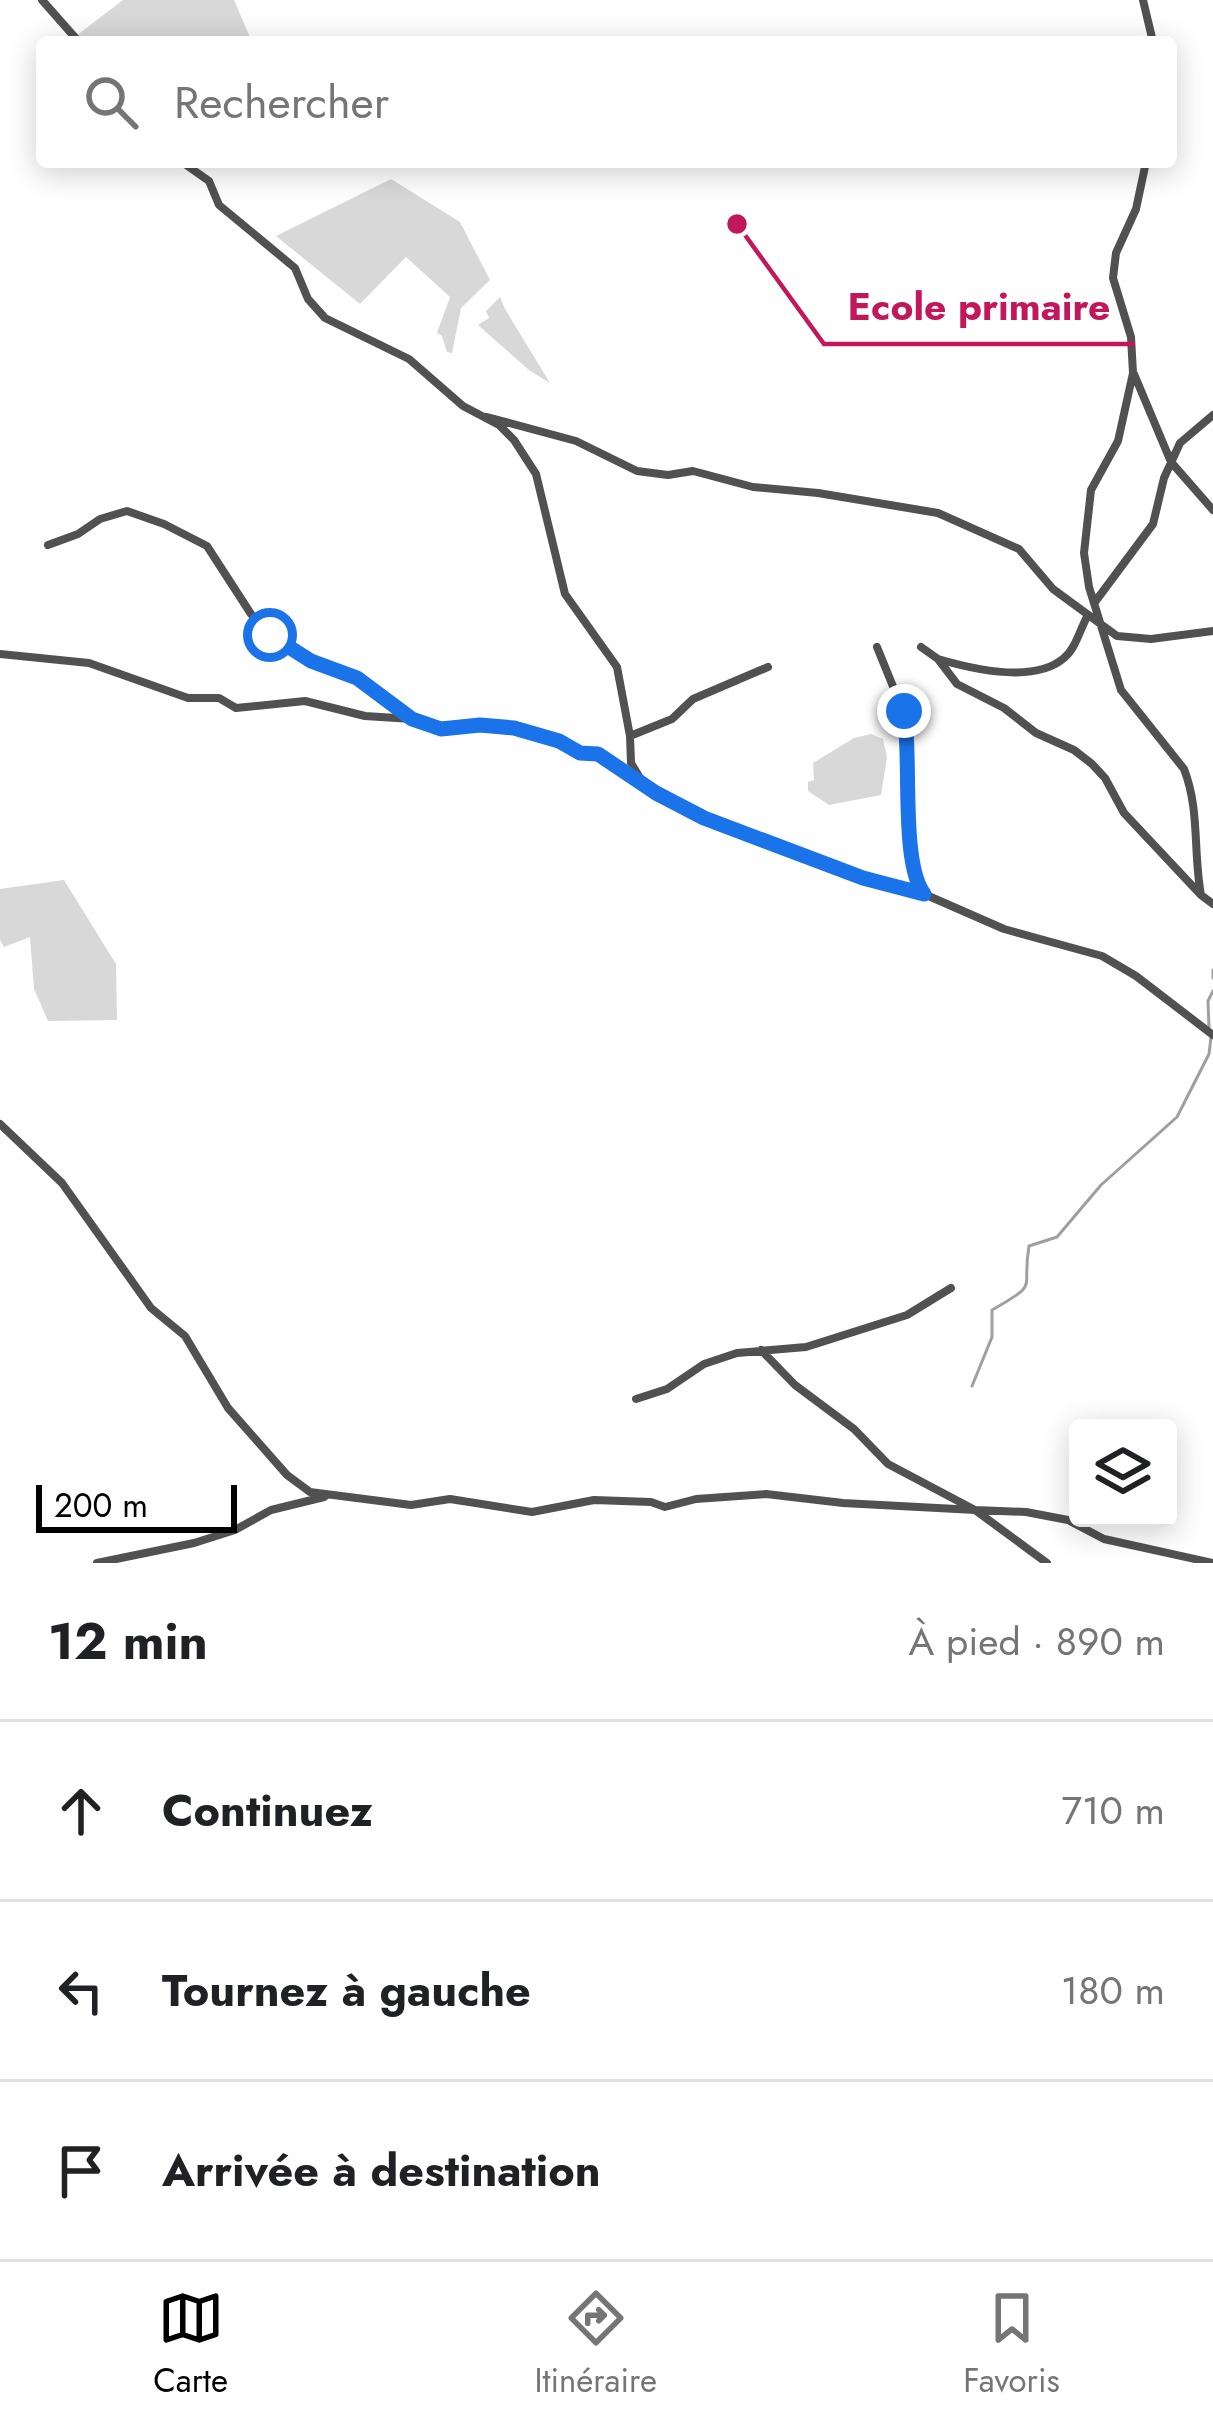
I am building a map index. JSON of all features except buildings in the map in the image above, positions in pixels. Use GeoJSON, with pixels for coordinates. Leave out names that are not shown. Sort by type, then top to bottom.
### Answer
{"type":"FeatureCollection","features":[{"type":"Feature","properties":{"kind":"street"},"geometry":{"type":"LineString","coordinates":[[42,0],[74,36]]}},
{"type":"Feature","properties":{"kind":"street"},"geometry":{"type":"LineString","coordinates":[[1143,0],[1152,36]]}},
{"type":"Feature","properties":{"kind":"street"},"geometry":{"type":"LineString","coordinates":[[190,168],[209,182],[219,205],[295,268],[308,299],[325,318],[409,358],[463,406],[510,435],[536,474],[565,594],[613,658],[631,763],[644,783]]}},
{"type":"Feature","properties":{"kind":"street"},"geometry":{"type":"LineString","coordinates":[[1145,168],[1136,209],[1116,254],[1113,278],[1132,337],[1133,373],[1118,441],[1091,490],[1084,553],[1121,690],[1184,769],[1190,784],[1201,895]]}},
{"type":"Feature","properties":{"kind":"street"},"geometry":{"type":"LineString","coordinates":[[1133,373],[1171,462],[1213,510]]}},
{"type":"Feature","properties":{"kind":"street"},"geometry":{"type":"LineString","coordinates":[[938,659],[988,670],[1043,668],[1060,662],[1153,524],[1180,443],[1213,415]]}},
{"type":"Feature","properties":{"kind":"street"},"geometry":{"type":"LineString","coordinates":[[485,417],[576,441],[637,471],[668,475],[693,471],[753,487],[938,514],[1019,549],[1053,589],[1129,640],[1213,631]]}},
{"type":"Feature","properties":{"kind":"street"},"geometry":{"type":"LineString","coordinates":[[48,545],[78,534],[100,518],[127,511],[196,539],[215,555],[251,614],[279,644],[357,678],[412,719]]}},
{"type":"Feature","properties":{"kind":"street"},"geometry":{"type":"LineString","coordinates":[[877,647],[905,716],[911,870],[924,894]]}},
{"type":"Feature","properties":{"kind":"street"},"geometry":{"type":"LineString","coordinates":[[921,647],[938,659],[957,684],[1092,764],[1124,813],[1213,904]]}},
{"type":"Feature","properties":{"kind":"street"},"geometry":{"type":"LineString","coordinates":[[0,654],[89,663],[188,698],[219,698],[236,708],[305,701],[372,718],[412,719],[441,729],[514,728],[559,741],[580,753],[606,757],[704,818],[773,847],[924,894],[1004,929],[1102,956],[1136,976],[1213,1036]]}},
{"type":"Feature","properties":{"kind":"street"},"geometry":{"type":"LineString","coordinates":[[630,736],[672,719],[693,699],[768,667]]}},
{"type":"Feature","properties":{"kind":"street"},"geometry":{"type":"LineString","coordinates":[[0,1124],[62,1183],[152,1308],[185,1336],[228,1408],[287,1475],[310,1492],[411,1504],[450,1499],[532,1512],[595,1500],[652,1502],[665,1507],[696,1499],[766,1494],[1026,1512],[1068,1520],[1104,1539],[1213,1563]]}},
{"type":"Feature","properties":{"kind":"street"},"geometry":{"type":"LineString","coordinates":[[636,1399],[667,1389],[704,1364],[761,1349],[806,1347],[893,1320],[951,1288]]}},
{"type":"Feature","properties":{"kind":"street"},"geometry":{"type":"LineString","coordinates":[[761,1349],[795,1385],[848,1424],[888,1464],[975,1510],[1047,1563]]}},
{"type":"Feature","properties":{"kind":"street"},"geometry":{"type":"LineString","coordinates":[[97,1563],[194,1543],[235,1530],[271,1510],[334,1495]]}},
{"type":"Feature","properties":{"kind":"shaded area"},"geometry":{"type":"Polygon","coordinates":[[[123,0],[234,0],[249,36],[76,36],[123,0]]]}},
{"type":"Feature","properties":{"kind":"shaded area"},"geometry":{"type":"Polygon","coordinates":[[[391,179],[460,222],[490,280],[461,308],[452,353],[437,333],[450,297],[406,257],[360,304],[276,236],[391,179]]]}},
{"type":"Feature","properties":{"kind":"shaded area"},"geometry":{"type":"Polygon","coordinates":[[[500,297],[550,383],[478,325],[489,318],[486,311],[500,297]]]}},
{"type":"Feature","properties":{"kind":"shaded area"},"geometry":{"type":"Polygon","coordinates":[[[871,734],[883,739],[887,757],[881,795],[829,805],[808,791],[808,782],[814,780],[813,763],[854,738],[871,734]]]}},
{"type":"Feature","properties":{"kind":"shaded area"},"geometry":{"type":"Polygon","coordinates":[[[64,880],[116,964],[117,1020],[48,1021],[34,989],[30,937],[4,947],[0,940],[0,889],[64,880]]]}},
{"type":"Feature","properties":{"kind":"waterway"},"geometry":{"type":"LineString","coordinates":[[1213,970],[1213,978]]}},
{"type":"Feature","properties":{"kind":"waterway"},"geometry":{"type":"LineString","coordinates":[[1209,1027],[1208,1001],[1213,991]]}},
{"type":"Feature","properties":{"kind":"waterway"},"geometry":{"type":"LineString","coordinates":[[972,1386],[992,1337],[992,1310],[1026,1285],[1029,1246],[1057,1237],[1101,1185],[1177,1117],[1209,1054],[1211,1037]]}},
{"type":"Feature","properties":{"kind":"place","name":"Ecole primaire"},"geometry":{"type":"Point","coordinates":[737,224]}},
{"type":"Feature","properties":{"kind":"route"},"geometry":{"type":"LineString","coordinates":[[270,635],[311,661],[357,678],[412,719],[441,729],[514,728],[559,741],[580,753],[598,754],[704,818],[810,860],[924,894],[911,870],[904,711]]}}]}
